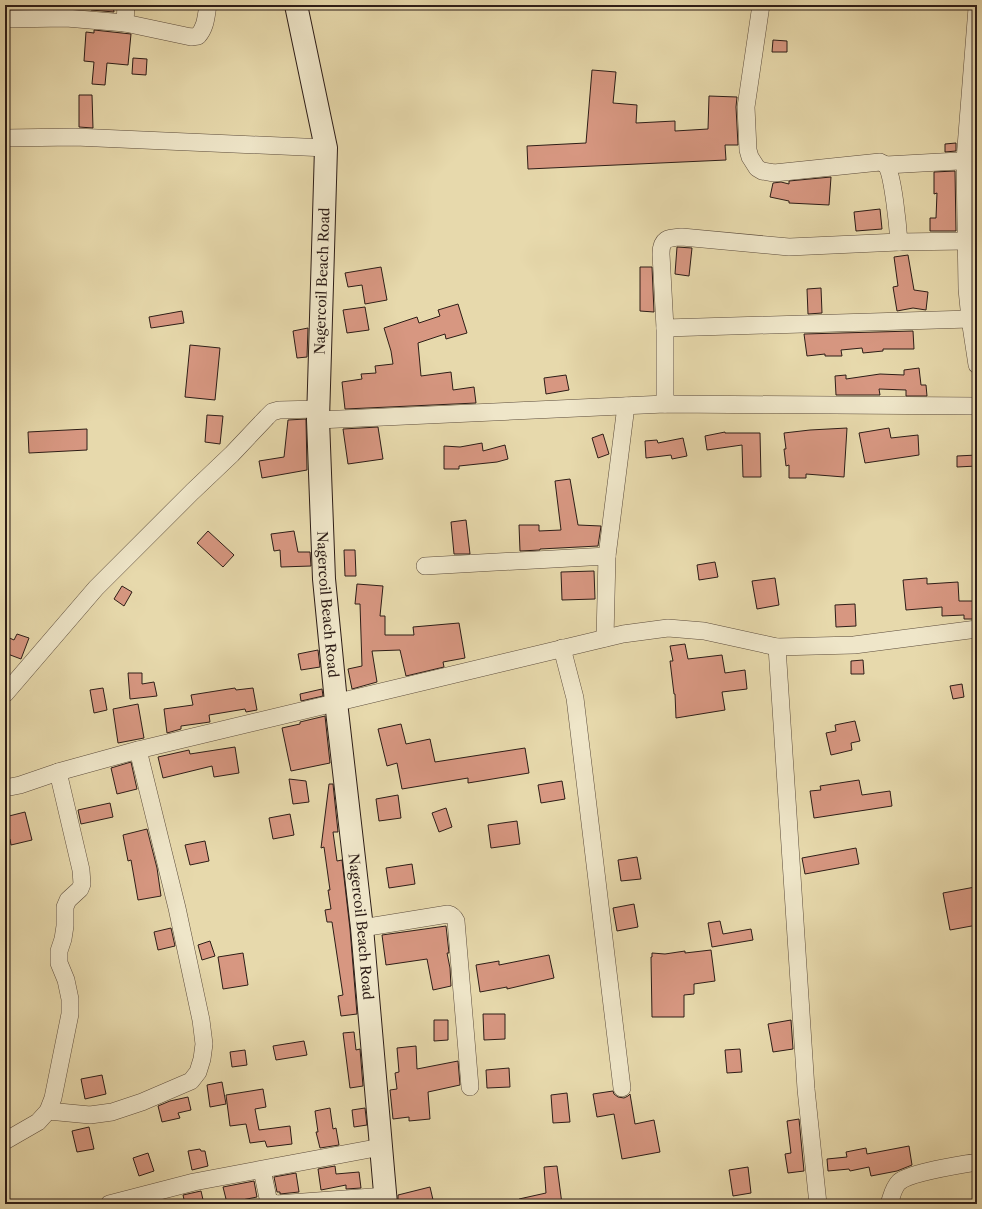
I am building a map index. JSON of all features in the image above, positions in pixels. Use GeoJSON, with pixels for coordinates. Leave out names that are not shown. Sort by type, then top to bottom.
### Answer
{"type":"FeatureCollection","features":[{"type":"Feature","properties":{"kind":"main road","name":"Nagercoil Beach Road"},"geometry":{"type":"LineString","coordinates":[[296,5],[326,148],[318,415],[324,579],[336,702],[362,928],[386,1200]]}},
{"type":"Feature","properties":{"kind":"street"},"geometry":{"type":"LineString","coordinates":[[125,23],[126,5]]}},
{"type":"Feature","properties":{"kind":"street"},"geometry":{"type":"LineString","coordinates":[[5,19],[66,18],[125,23],[191,37],[198,36],[204,27],[208,5]]}},
{"type":"Feature","properties":{"kind":"street"},"geometry":{"type":"LineString","coordinates":[[761,5],[746,107],[748,150],[753,163],[762,171],[774,173],[880,162],[886,166],[889,172],[893,190],[899,242]]}},
{"type":"Feature","properties":{"kind":"street"},"geometry":{"type":"LineString","coordinates":[[977,8],[966,241],[967,289],[977,365]]}},
{"type":"Feature","properties":{"kind":"street"},"geometry":{"type":"LineString","coordinates":[[5,138],[75,136],[326,148]]}},
{"type":"Feature","properties":{"kind":"street"},"geometry":{"type":"LineString","coordinates":[[886,166],[971,160]]}},
{"type":"Feature","properties":{"kind":"street"},"geometry":{"type":"LineString","coordinates":[[665,404],[661,246],[664,241],[671,238],[682,237],[789,247],[899,242],[966,241]]}},
{"type":"Feature","properties":{"kind":"street"},"geometry":{"type":"LineString","coordinates":[[664,328],[970,319]]}},
{"type":"Feature","properties":{"kind":"street"},"geometry":{"type":"LineString","coordinates":[[5,694],[96,588],[232,454],[272,412],[279,410],[318,415],[665,404],[977,406]]}},
{"type":"Feature","properties":{"kind":"street"},"geometry":{"type":"LineString","coordinates":[[605,638],[607,556],[626,406]]}},
{"type":"Feature","properties":{"kind":"street"},"geometry":{"type":"LineString","coordinates":[[425,566],[607,556]]}},
{"type":"Feature","properties":{"kind":"street"},"geometry":{"type":"LineString","coordinates":[[5,788],[20,785],[58,772],[138,750],[623,634],[668,628],[704,631],[777,648],[854,645],[977,629]]}},
{"type":"Feature","properties":{"kind":"street"},"geometry":{"type":"LineString","coordinates":[[562,648],[575,698],[622,1088]]}},
{"type":"Feature","properties":{"kind":"street"},"geometry":{"type":"LineString","coordinates":[[777,648],[806,1089],[818,1204]]}},
{"type":"Feature","properties":{"kind":"street"},"geometry":{"type":"LineString","coordinates":[[48,1111],[90,1115],[112,1112],[142,1102],[191,1081],[198,1072],[202,1059],[204,1044],[201,1020],[177,908],[138,750]]}},
{"type":"Feature","properties":{"kind":"street"},"geometry":{"type":"LineString","coordinates":[[5,1141],[38,1122],[48,1111],[53,1098],[70,1014],[70,999],[66,980],[59,963],[59,951],[65,926],[65,907],[68,900],[80,889],[82,884],[81,870],[58,772]]}},
{"type":"Feature","properties":{"kind":"street"},"geometry":{"type":"LineString","coordinates":[[362,928],[448,914],[454,917],[456,921],[470,1087]]}},
{"type":"Feature","properties":{"kind":"street"},"geometry":{"type":"LineString","coordinates":[[108,1204],[194,1182],[381,1147]]}},
{"type":"Feature","properties":{"kind":"street"},"geometry":{"type":"LineString","coordinates":[[890,1204],[893,1190],[900,1181],[911,1176],[977,1162]]}},
{"type":"Feature","properties":{"kind":"street"},"geometry":{"type":"LineString","coordinates":[[262,1170],[268,1198],[271,1202],[276,1204],[386,1200]]}},
{"type":"Feature","properties":{"kind":"building"},"geometry":{"type":"Polygon","coordinates":[[[90,5],[113,5],[114,12],[91,10],[90,5]]]}},
{"type":"Feature","properties":{"kind":"building"},"geometry":{"type":"Polygon","coordinates":[[[94,30],[131,34],[128,65],[107,63],[105,85],[92,84],[94,62],[84,61],[86,32],[94,33],[94,30]]]}},
{"type":"Feature","properties":{"kind":"building"},"geometry":{"type":"Polygon","coordinates":[[[773,40],[787,41],[787,52],[772,52],[773,40]]]}},
{"type":"Feature","properties":{"kind":"building"},"geometry":{"type":"Polygon","coordinates":[[[133,58],[147,59],[146,75],[132,74],[133,58]]]}},
{"type":"Feature","properties":{"kind":"building"},"geometry":{"type":"Polygon","coordinates":[[[592,70],[616,72],[613,103],[637,105],[636,123],[675,121],[675,131],[708,129],[709,96],[737,97],[736,107],[738,145],[725,145],[726,160],[528,169],[527,146],[586,143],[592,70]]]}},
{"type":"Feature","properties":{"kind":"building"},"geometry":{"type":"Polygon","coordinates":[[[79,95],[92,95],[93,128],[79,127],[79,95]]]}},
{"type":"Feature","properties":{"kind":"building"},"geometry":{"type":"Polygon","coordinates":[[[956,143],[956,151],[945,152],[945,144],[956,143]]]}},
{"type":"Feature","properties":{"kind":"building"},"geometry":{"type":"Polygon","coordinates":[[[955,171],[956,231],[930,231],[930,218],[936,218],[937,193],[934,194],[934,172],[955,171]]]}},
{"type":"Feature","properties":{"kind":"building"},"geometry":{"type":"Polygon","coordinates":[[[831,177],[829,205],[789,203],[789,201],[770,197],[773,183],[781,182],[789,184],[789,181],[831,177]]]}},
{"type":"Feature","properties":{"kind":"building"},"geometry":{"type":"Polygon","coordinates":[[[880,209],[882,229],[856,231],[854,212],[880,209]]]}},
{"type":"Feature","properties":{"kind":"building"},"geometry":{"type":"Polygon","coordinates":[[[677,247],[692,248],[689,276],[675,274],[677,247]]]}},
{"type":"Feature","properties":{"kind":"building"},"geometry":{"type":"Polygon","coordinates":[[[908,255],[914,290],[928,292],[926,310],[913,308],[897,311],[893,287],[898,286],[894,257],[908,255]]]}},
{"type":"Feature","properties":{"kind":"building"},"geometry":{"type":"Polygon","coordinates":[[[381,267],[387,300],[365,304],[362,285],[348,287],[345,273],[381,267]]]}},
{"type":"Feature","properties":{"kind":"building"},"geometry":{"type":"Polygon","coordinates":[[[640,267],[652,267],[654,312],[640,311],[640,267]]]}},
{"type":"Feature","properties":{"kind":"building"},"geometry":{"type":"Polygon","coordinates":[[[821,288],[822,313],[808,314],[807,289],[821,288]]]}},
{"type":"Feature","properties":{"kind":"building"},"geometry":{"type":"Polygon","coordinates":[[[458,304],[467,333],[446,339],[445,334],[418,343],[421,376],[451,372],[453,390],[474,387],[476,403],[345,409],[342,382],[362,379],[361,374],[376,373],[375,366],[393,364],[391,351],[384,328],[417,317],[419,323],[440,316],[438,310],[458,304]]]}},
{"type":"Feature","properties":{"kind":"building"},"geometry":{"type":"Polygon","coordinates":[[[365,307],[369,330],[347,333],[343,310],[365,307]]]}},
{"type":"Feature","properties":{"kind":"building"},"geometry":{"type":"Polygon","coordinates":[[[182,311],[184,323],[151,328],[149,317],[182,311]]]}},
{"type":"Feature","properties":{"kind":"building"},"geometry":{"type":"Polygon","coordinates":[[[308,328],[307,357],[297,358],[293,331],[308,328]]]}},
{"type":"Feature","properties":{"kind":"building"},"geometry":{"type":"Polygon","coordinates":[[[913,331],[914,349],[883,349],[883,351],[863,353],[862,348],[841,350],[842,356],[825,356],[825,354],[807,356],[804,334],[913,331]]]}},
{"type":"Feature","properties":{"kind":"building"},"geometry":{"type":"Polygon","coordinates":[[[190,345],[220,348],[215,400],[185,397],[190,345]]]}},
{"type":"Feature","properties":{"kind":"building"},"geometry":{"type":"Polygon","coordinates":[[[919,368],[921,385],[926,385],[927,396],[906,396],[906,390],[879,389],[880,395],[836,395],[835,376],[846,375],[846,379],[880,374],[904,375],[904,370],[919,368]]]}},
{"type":"Feature","properties":{"kind":"building"},"geometry":{"type":"Polygon","coordinates":[[[566,375],[569,390],[546,394],[544,378],[566,375]]]}},
{"type":"Feature","properties":{"kind":"building"},"geometry":{"type":"Polygon","coordinates":[[[207,415],[223,416],[220,444],[205,442],[207,415]]]}},
{"type":"Feature","properties":{"kind":"building"},"geometry":{"type":"Polygon","coordinates":[[[306,419],[307,470],[262,478],[259,461],[284,457],[288,420],[306,419]]]}},
{"type":"Feature","properties":{"kind":"building"},"geometry":{"type":"Polygon","coordinates":[[[378,427],[383,459],[348,464],[343,429],[378,427]]]}},
{"type":"Feature","properties":{"kind":"building"},"geometry":{"type":"Polygon","coordinates":[[[847,428],[844,477],[806,474],[806,478],[789,478],[789,465],[786,466],[784,449],[786,449],[784,433],[847,428]]]}},
{"type":"Feature","properties":{"kind":"building"},"geometry":{"type":"Polygon","coordinates":[[[889,428],[891,438],[918,435],[919,455],[865,463],[859,433],[889,428]]]}},
{"type":"Feature","properties":{"kind":"building"},"geometry":{"type":"Polygon","coordinates":[[[87,429],[87,450],[29,453],[28,432],[87,429]]]}},
{"type":"Feature","properties":{"kind":"building"},"geometry":{"type":"Polygon","coordinates":[[[725,432],[760,433],[761,477],[743,477],[742,445],[707,450],[705,436],[725,432]]]}},
{"type":"Feature","properties":{"kind":"building"},"geometry":{"type":"Polygon","coordinates":[[[603,434],[609,454],[598,458],[592,438],[603,434]]]}},
{"type":"Feature","properties":{"kind":"building"},"geometry":{"type":"Polygon","coordinates":[[[683,438],[687,456],[672,459],[671,455],[646,458],[645,441],[657,440],[658,443],[683,438]]]}},
{"type":"Feature","properties":{"kind":"building"},"geometry":{"type":"Polygon","coordinates":[[[482,443],[483,451],[505,445],[508,459],[497,462],[459,466],[459,469],[444,469],[444,446],[460,447],[482,443]]]}},
{"type":"Feature","properties":{"kind":"building"},"geometry":{"type":"Polygon","coordinates":[[[977,455],[977,466],[957,467],[957,456],[977,455]]]}},
{"type":"Feature","properties":{"kind":"building"},"geometry":{"type":"Polygon","coordinates":[[[570,479],[578,525],[601,526],[598,546],[520,551],[519,525],[539,525],[539,531],[561,530],[555,481],[570,479]]]}},
{"type":"Feature","properties":{"kind":"building"},"geometry":{"type":"Polygon","coordinates":[[[466,520],[470,554],[454,554],[451,522],[466,520]]]}},
{"type":"Feature","properties":{"kind":"building"},"geometry":{"type":"Polygon","coordinates":[[[208,531],[234,555],[223,567],[197,543],[208,531]]]}},
{"type":"Feature","properties":{"kind":"building"},"geometry":{"type":"Polygon","coordinates":[[[294,531],[298,552],[310,552],[311,566],[281,567],[280,550],[274,551],[271,534],[294,531]]]}},
{"type":"Feature","properties":{"kind":"building"},"geometry":{"type":"Polygon","coordinates":[[[344,550],[355,550],[356,576],[345,576],[344,550]]]}},
{"type":"Feature","properties":{"kind":"building"},"geometry":{"type":"Polygon","coordinates":[[[715,562],[718,577],[699,580],[697,565],[715,562]]]}},
{"type":"Feature","properties":{"kind":"building"},"geometry":{"type":"Polygon","coordinates":[[[594,571],[595,599],[562,600],[561,572],[594,571]]]}},
{"type":"Feature","properties":{"kind":"building"},"geometry":{"type":"Polygon","coordinates":[[[775,578],[779,605],[757,609],[752,581],[775,578]]]}},
{"type":"Feature","properties":{"kind":"building"},"geometry":{"type":"Polygon","coordinates":[[[927,578],[927,584],[958,582],[959,601],[977,601],[977,619],[964,619],[964,615],[942,616],[942,607],[906,610],[903,580],[927,578]]]}},
{"type":"Feature","properties":{"kind":"building"},"geometry":{"type":"Polygon","coordinates":[[[357,584],[383,586],[380,616],[385,616],[385,635],[414,635],[413,627],[459,623],[465,658],[443,662],[444,667],[406,676],[400,650],[372,651],[377,682],[352,689],[348,669],[362,666],[360,604],[355,604],[357,584]]]}},
{"type":"Feature","properties":{"kind":"building"},"geometry":{"type":"Polygon","coordinates":[[[122,586],[132,592],[124,606],[114,599],[122,586]]]}},
{"type":"Feature","properties":{"kind":"building"},"geometry":{"type":"Polygon","coordinates":[[[855,604],[856,626],[836,627],[835,605],[855,604]]]}},
{"type":"Feature","properties":{"kind":"building"},"geometry":{"type":"Polygon","coordinates":[[[17,634],[29,638],[21,659],[5,653],[5,636],[14,640],[17,634]]]}},
{"type":"Feature","properties":{"kind":"building"},"geometry":{"type":"Polygon","coordinates":[[[685,644],[688,659],[722,655],[725,673],[745,670],[747,689],[722,692],[725,710],[676,718],[675,694],[670,661],[673,661],[670,646],[685,644]]]}},
{"type":"Feature","properties":{"kind":"building"},"geometry":{"type":"Polygon","coordinates":[[[318,650],[320,667],[301,670],[298,654],[318,650]]]}},
{"type":"Feature","properties":{"kind":"building"},"geometry":{"type":"Polygon","coordinates":[[[863,660],[864,674],[851,674],[851,661],[863,660]]]}},
{"type":"Feature","properties":{"kind":"building"},"geometry":{"type":"Polygon","coordinates":[[[128,673],[142,673],[142,684],[154,682],[157,696],[130,699],[128,673]]]}},
{"type":"Feature","properties":{"kind":"building"},"geometry":{"type":"Polygon","coordinates":[[[962,684],[964,697],[953,699],[950,686],[962,684]]]}},
{"type":"Feature","properties":{"kind":"building"},"geometry":{"type":"Polygon","coordinates":[[[103,688],[107,710],[94,713],[90,690],[103,688]]]}},
{"type":"Feature","properties":{"kind":"building"},"geometry":{"type":"Polygon","coordinates":[[[235,688],[236,690],[253,688],[257,710],[246,712],[245,709],[209,715],[210,722],[181,726],[181,729],[167,733],[164,709],[193,705],[191,695],[235,688]]]}},
{"type":"Feature","properties":{"kind":"building"},"geometry":{"type":"Polygon","coordinates":[[[322,689],[323,696],[301,701],[300,694],[322,689]]]}},
{"type":"Feature","properties":{"kind":"building"},"geometry":{"type":"Polygon","coordinates":[[[138,704],[144,738],[118,743],[113,709],[138,704]]]}},
{"type":"Feature","properties":{"kind":"building"},"geometry":{"type":"Polygon","coordinates":[[[325,716],[330,763],[291,771],[282,728],[325,716]]]}},
{"type":"Feature","properties":{"kind":"building"},"geometry":{"type":"Polygon","coordinates":[[[855,721],[860,741],[851,743],[852,750],[831,755],[826,733],[836,731],[835,725],[855,721]]]}},
{"type":"Feature","properties":{"kind":"building"},"geometry":{"type":"Polygon","coordinates":[[[401,724],[406,744],[430,739],[435,762],[525,748],[529,773],[468,783],[468,778],[402,789],[397,763],[387,766],[378,729],[401,724]]]}},
{"type":"Feature","properties":{"kind":"building"},"geometry":{"type":"Polygon","coordinates":[[[235,747],[239,773],[214,777],[212,766],[163,778],[158,757],[189,750],[190,754],[235,747]]]}},
{"type":"Feature","properties":{"kind":"building"},"geometry":{"type":"Polygon","coordinates":[[[131,762],[137,789],[117,794],[111,768],[131,762]]]}},
{"type":"Feature","properties":{"kind":"building"},"geometry":{"type":"Polygon","coordinates":[[[289,779],[306,781],[309,802],[293,804],[289,779]]]}},
{"type":"Feature","properties":{"kind":"building"},"geometry":{"type":"Polygon","coordinates":[[[859,780],[862,795],[890,791],[892,806],[814,818],[810,791],[821,790],[820,786],[859,780]]]}},
{"type":"Feature","properties":{"kind":"building"},"geometry":{"type":"Polygon","coordinates":[[[562,781],[565,799],[541,803],[538,785],[562,781]]]}},
{"type":"Feature","properties":{"kind":"building"},"geometry":{"type":"Polygon","coordinates":[[[329,784],[333,784],[338,832],[333,832],[337,861],[342,860],[350,929],[357,1014],[341,1016],[338,996],[343,995],[332,922],[327,922],[325,910],[331,909],[328,890],[330,890],[324,847],[321,848],[329,784]]]}},
{"type":"Feature","properties":{"kind":"building"},"geometry":{"type":"Polygon","coordinates":[[[398,795],[401,818],[379,821],[376,799],[398,795]]]}},
{"type":"Feature","properties":{"kind":"building"},"geometry":{"type":"Polygon","coordinates":[[[110,803],[113,817],[81,824],[78,810],[110,803]]]}},
{"type":"Feature","properties":{"kind":"building"},"geometry":{"type":"Polygon","coordinates":[[[446,808],[452,827],[439,832],[432,813],[446,808]]]}},
{"type":"Feature","properties":{"kind":"building"},"geometry":{"type":"Polygon","coordinates":[[[25,812],[32,840],[11,845],[10,839],[5,841],[5,817],[25,812]]]}},
{"type":"Feature","properties":{"kind":"building"},"geometry":{"type":"Polygon","coordinates":[[[290,814],[294,835],[273,839],[269,818],[290,814]]]}},
{"type":"Feature","properties":{"kind":"building"},"geometry":{"type":"Polygon","coordinates":[[[517,821],[520,844],[491,848],[488,825],[517,821]]]}},
{"type":"Feature","properties":{"kind":"building"},"geometry":{"type":"Polygon","coordinates":[[[147,829],[157,868],[161,896],[138,900],[131,860],[128,861],[123,835],[147,829]]]}},
{"type":"Feature","properties":{"kind":"building"},"geometry":{"type":"Polygon","coordinates":[[[205,841],[209,861],[190,865],[185,845],[205,841]]]}},
{"type":"Feature","properties":{"kind":"building"},"geometry":{"type":"Polygon","coordinates":[[[856,848],[859,864],[805,874],[802,858],[856,848]]]}},
{"type":"Feature","properties":{"kind":"building"},"geometry":{"type":"Polygon","coordinates":[[[637,857],[641,879],[621,881],[618,860],[637,857]]]}},
{"type":"Feature","properties":{"kind":"building"},"geometry":{"type":"Polygon","coordinates":[[[412,864],[415,884],[389,888],[386,868],[412,864]]]}},
{"type":"Feature","properties":{"kind":"building"},"geometry":{"type":"Polygon","coordinates":[[[975,887],[975,890],[977,890],[977,925],[950,930],[943,893],[975,887]]]}},
{"type":"Feature","properties":{"kind":"building"},"geometry":{"type":"Polygon","coordinates":[[[634,904],[638,927],[617,931],[613,908],[634,904]]]}},
{"type":"Feature","properties":{"kind":"building"},"geometry":{"type":"Polygon","coordinates":[[[720,921],[723,934],[751,929],[753,940],[712,947],[708,923],[720,921]]]}},
{"type":"Feature","properties":{"kind":"building"},"geometry":{"type":"Polygon","coordinates":[[[446,926],[449,953],[447,953],[451,986],[433,990],[427,959],[386,965],[382,935],[446,926]]]}},
{"type":"Feature","properties":{"kind":"building"},"geometry":{"type":"Polygon","coordinates":[[[171,928],[175,946],[158,950],[154,932],[171,928]]]}},
{"type":"Feature","properties":{"kind":"building"},"geometry":{"type":"Polygon","coordinates":[[[210,941],[215,956],[202,960],[198,945],[210,941]]]}},
{"type":"Feature","properties":{"kind":"building"},"geometry":{"type":"Polygon","coordinates":[[[711,950],[715,981],[694,984],[694,994],[684,995],[684,1017],[652,1017],[652,953],[665,954],[685,951],[685,953],[711,950]]]}},
{"type":"Feature","properties":{"kind":"building"},"geometry":{"type":"Polygon","coordinates":[[[243,953],[248,985],[223,989],[218,957],[243,953]]]}},
{"type":"Feature","properties":{"kind":"building"},"geometry":{"type":"Polygon","coordinates":[[[549,955],[554,978],[507,989],[507,987],[480,992],[476,965],[499,961],[499,965],[549,955]]]}},
{"type":"Feature","properties":{"kind":"building"},"geometry":{"type":"Polygon","coordinates":[[[483,1014],[505,1014],[505,1039],[484,1040],[483,1014]]]}},
{"type":"Feature","properties":{"kind":"building"},"geometry":{"type":"Polygon","coordinates":[[[434,1020],[448,1020],[448,1040],[434,1041],[434,1020]]]}},
{"type":"Feature","properties":{"kind":"building"},"geometry":{"type":"Polygon","coordinates":[[[791,1020],[793,1049],[773,1052],[768,1024],[791,1020]]]}},
{"type":"Feature","properties":{"kind":"building"},"geometry":{"type":"Polygon","coordinates":[[[354,1032],[356,1050],[360,1049],[363,1086],[350,1088],[343,1033],[354,1032]]]}},
{"type":"Feature","properties":{"kind":"building"},"geometry":{"type":"Polygon","coordinates":[[[304,1041],[307,1055],[276,1060],[273,1046],[304,1041]]]}},
{"type":"Feature","properties":{"kind":"building"},"geometry":{"type":"Polygon","coordinates":[[[416,1046],[417,1069],[458,1061],[460,1085],[428,1092],[430,1119],[409,1121],[409,1117],[393,1119],[390,1090],[397,1089],[395,1073],[399,1072],[397,1048],[416,1046]]]}},
{"type":"Feature","properties":{"kind":"building"},"geometry":{"type":"Polygon","coordinates":[[[740,1049],[742,1072],[727,1073],[725,1050],[740,1049]]]}},
{"type":"Feature","properties":{"kind":"building"},"geometry":{"type":"Polygon","coordinates":[[[245,1050],[247,1065],[232,1067],[230,1052],[245,1050]]]}},
{"type":"Feature","properties":{"kind":"building"},"geometry":{"type":"Polygon","coordinates":[[[509,1068],[510,1087],[487,1088],[486,1070],[509,1068]]]}},
{"type":"Feature","properties":{"kind":"building"},"geometry":{"type":"Polygon","coordinates":[[[102,1075],[106,1094],[85,1099],[81,1079],[102,1075]]]}},
{"type":"Feature","properties":{"kind":"building"},"geometry":{"type":"Polygon","coordinates":[[[222,1082],[226,1104],[210,1107],[207,1085],[222,1082]]]}},
{"type":"Feature","properties":{"kind":"building"},"geometry":{"type":"Polygon","coordinates":[[[263,1089],[266,1107],[255,1109],[259,1130],[290,1126],[292,1144],[267,1147],[265,1141],[250,1143],[246,1124],[230,1126],[226,1095],[263,1089]]]}},
{"type":"Feature","properties":{"kind":"building"},"geometry":{"type":"Polygon","coordinates":[[[613,1091],[618,1097],[624,1098],[630,1094],[635,1124],[654,1120],[660,1152],[622,1159],[614,1114],[597,1117],[593,1094],[613,1091]]]}},
{"type":"Feature","properties":{"kind":"building"},"geometry":{"type":"Polygon","coordinates":[[[567,1093],[570,1122],[553,1123],[551,1095],[567,1093]]]}},
{"type":"Feature","properties":{"kind":"building"},"geometry":{"type":"Polygon","coordinates":[[[188,1097],[191,1110],[178,1113],[180,1118],[162,1122],[158,1106],[170,1101],[188,1097]]]}},
{"type":"Feature","properties":{"kind":"building"},"geometry":{"type":"Polygon","coordinates":[[[330,1108],[333,1129],[336,1128],[339,1145],[320,1148],[316,1132],[318,1132],[315,1111],[330,1108]]]}},
{"type":"Feature","properties":{"kind":"building"},"geometry":{"type":"Polygon","coordinates":[[[365,1108],[367,1125],[354,1127],[352,1110],[365,1108]]]}},
{"type":"Feature","properties":{"kind":"building"},"geometry":{"type":"Polygon","coordinates":[[[799,1119],[804,1171],[788,1173],[785,1154],[791,1153],[787,1121],[799,1119]]]}},
{"type":"Feature","properties":{"kind":"building"},"geometry":{"type":"Polygon","coordinates":[[[89,1127],[94,1149],[77,1152],[72,1131],[89,1127]]]}},
{"type":"Feature","properties":{"kind":"building"},"geometry":{"type":"Polygon","coordinates":[[[909,1146],[912,1165],[897,1171],[871,1176],[869,1167],[850,1171],[849,1169],[828,1171],[827,1159],[847,1157],[846,1152],[866,1148],[867,1154],[909,1146]]]}},
{"type":"Feature","properties":{"kind":"building"},"geometry":{"type":"Polygon","coordinates":[[[200,1149],[201,1151],[205,1151],[208,1166],[192,1170],[188,1151],[200,1149]]]}},
{"type":"Feature","properties":{"kind":"building"},"geometry":{"type":"Polygon","coordinates":[[[148,1153],[154,1171],[139,1176],[133,1158],[148,1153]]]}},
{"type":"Feature","properties":{"kind":"building"},"geometry":{"type":"Polygon","coordinates":[[[335,1166],[336,1174],[359,1172],[361,1188],[346,1189],[346,1185],[321,1190],[318,1169],[335,1166]]]}},
{"type":"Feature","properties":{"kind":"building"},"geometry":{"type":"Polygon","coordinates":[[[557,1166],[562,1204],[520,1204],[519,1199],[546,1193],[544,1167],[557,1166]]]}},
{"type":"Feature","properties":{"kind":"building"},"geometry":{"type":"Polygon","coordinates":[[[748,1167],[751,1193],[733,1196],[729,1170],[748,1167]]]}},
{"type":"Feature","properties":{"kind":"building"},"geometry":{"type":"Polygon","coordinates":[[[296,1173],[299,1192],[280,1194],[280,1192],[277,1192],[274,1177],[296,1173]]]}},
{"type":"Feature","properties":{"kind":"building"},"geometry":{"type":"Polygon","coordinates":[[[254,1181],[257,1197],[227,1203],[223,1187],[254,1181]]]}},
{"type":"Feature","properties":{"kind":"building"},"geometry":{"type":"Polygon","coordinates":[[[430,1187],[434,1204],[398,1204],[398,1195],[430,1187]]]}},
{"type":"Feature","properties":{"kind":"building"},"geometry":{"type":"Polygon","coordinates":[[[201,1191],[204,1204],[185,1204],[183,1195],[201,1191]]]}}]}
